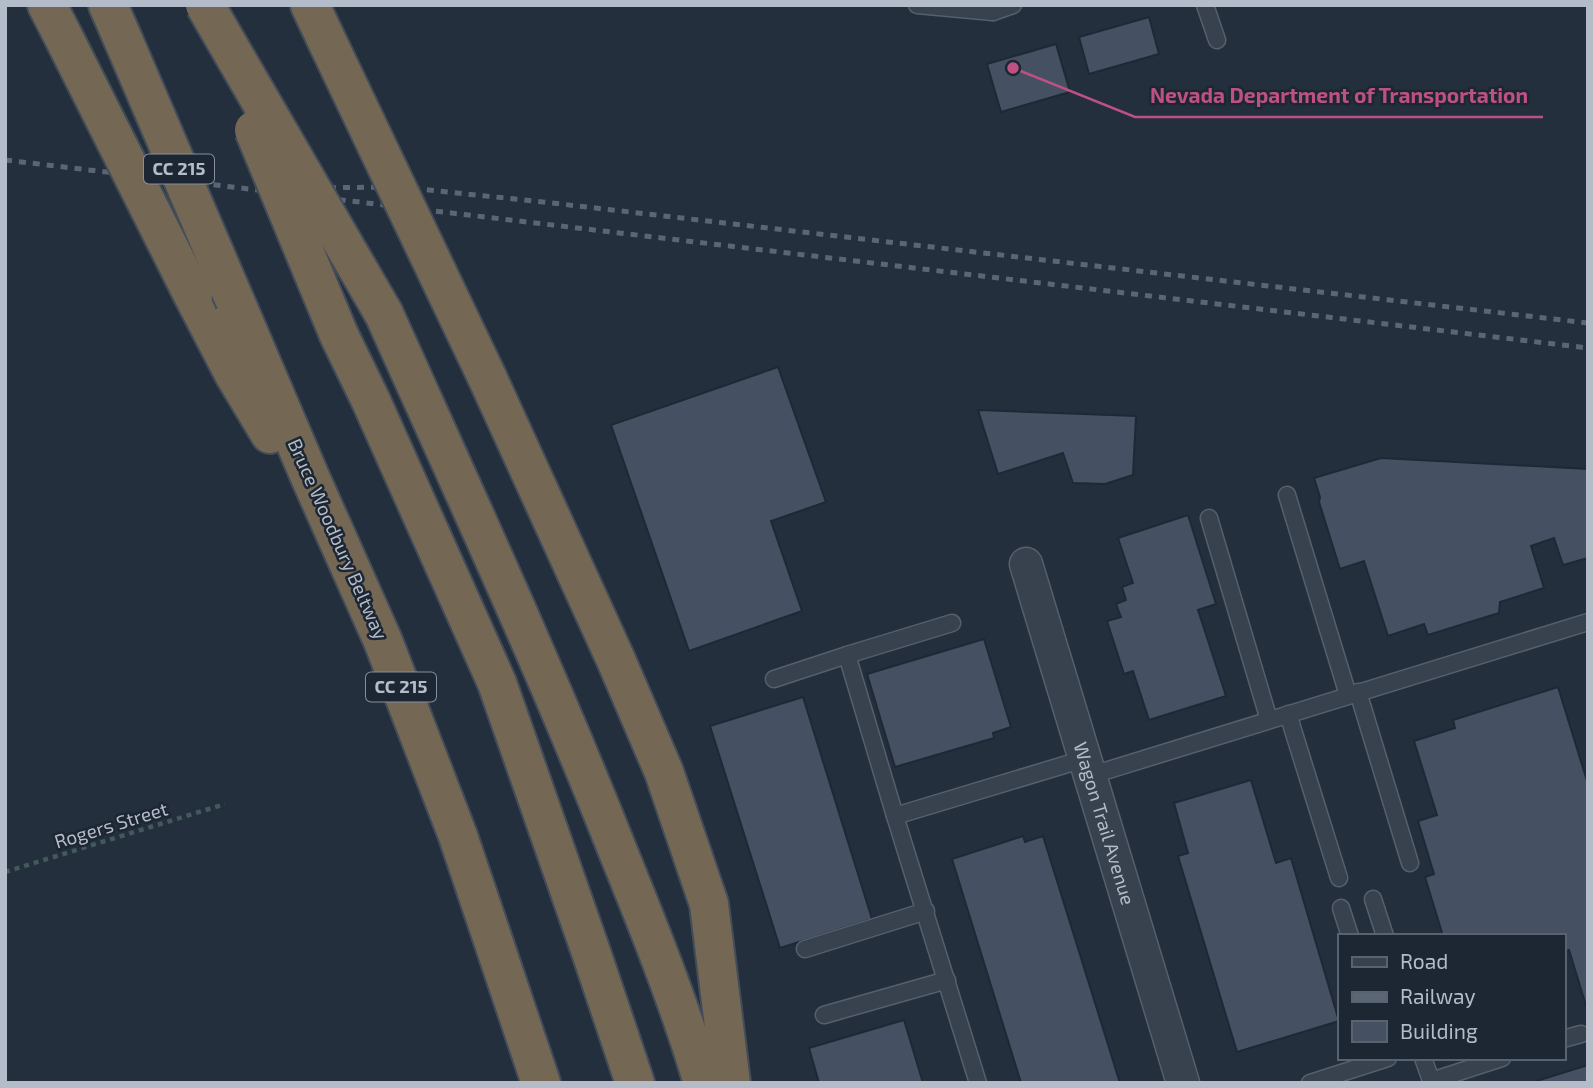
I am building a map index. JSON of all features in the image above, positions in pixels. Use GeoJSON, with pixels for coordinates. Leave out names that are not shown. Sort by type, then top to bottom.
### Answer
{"type":"FeatureCollection","features":[{"type":"Feature","properties":{"kind":"highway"},"geometry":{"type":"LineString","coordinates":[[204,5],[384,314],[578,752],[661,960],[704,1083]]}},
{"type":"Feature","properties":{"kind":"highway"},"geometry":{"type":"LineString","coordinates":[[204,5],[339,335],[496,683],[635,1083]]}},
{"type":"Feature","properties":{"kind":"highway"},"geometry":{"type":"LineString","coordinates":[[310,5],[487,377],[664,772],[709,904],[731,1083]]}},
{"type":"Feature","properties":{"kind":"highway","name":"Bruce Woodbury Beltway"},"geometry":{"type":"LineString","coordinates":[[115,21],[310,477],[383,640],[458,836],[541,1083]]}},
{"type":"Feature","properties":{"kind":"highway"},"geometry":{"type":"LineString","coordinates":[[55,22],[234,374],[355,576]]}},
{"type":"Feature","properties":{"kind":"street","name":"Wagon Trail Avenue"},"geometry":{"type":"LineString","coordinates":[[1026,564],[1182,1083]]}},
{"type":"Feature","properties":{"kind":"lane"},"geometry":{"type":"LineString","coordinates":[[917,5],[991,8],[1013,5]]}},
{"type":"Feature","properties":{"kind":"lane"},"geometry":{"type":"LineString","coordinates":[[1205,5],[1217,40]]}},
{"type":"Feature","properties":{"kind":"lane"},"geometry":{"type":"LineString","coordinates":[[1287,495],[1410,863]]}},
{"type":"Feature","properties":{"kind":"lane"},"geometry":{"type":"LineString","coordinates":[[1209,518],[1269,719]]}},
{"type":"Feature","properties":{"kind":"lane"},"geometry":{"type":"LineString","coordinates":[[895,816],[1288,714],[1588,622]]}},
{"type":"Feature","properties":{"kind":"lane"},"geometry":{"type":"LineString","coordinates":[[774,678],[952,623]]}},
{"type":"Feature","properties":{"kind":"lane"},"geometry":{"type":"LineString","coordinates":[[847,655],[978,1083]]}},
{"type":"Feature","properties":{"kind":"lane"},"geometry":{"type":"LineString","coordinates":[[1288,714],[1339,878]]}},
{"type":"Feature","properties":{"kind":"lane"},"geometry":{"type":"LineString","coordinates":[[1373,899],[1384,934]]}},
{"type":"Feature","properties":{"kind":"lane"},"geometry":{"type":"LineString","coordinates":[[1341,908],[1349,934]]}},
{"type":"Feature","properties":{"kind":"lane"},"geometry":{"type":"LineString","coordinates":[[805,949],[926,911]]}},
{"type":"Feature","properties":{"kind":"lane"},"geometry":{"type":"LineString","coordinates":[[824,1015],[947,980]]}},
{"type":"Feature","properties":{"kind":"lane"},"geometry":{"type":"LineString","coordinates":[[1565,1038],[1581,1034]]}},
{"type":"Feature","properties":{"kind":"lane"},"geometry":{"type":"LineString","coordinates":[[1310,1083],[1382,1060]]}},
{"type":"Feature","properties":{"kind":"lane"},"geometry":{"type":"LineString","coordinates":[[1424,1060],[1431,1082],[1496,1060]]}},
{"type":"Feature","properties":{"kind":"path","name":"Rogers Street"},"geometry":{"type":"LineString","coordinates":[[5,872],[225,804]]}},
{"type":"Feature","properties":{"kind":"building"},"geometry":{"type":"Polygon","coordinates":[[[1149,17],[1159,54],[1089,74],[1079,37],[1149,17]]]}},
{"type":"Feature","properties":{"kind":"building"},"geometry":{"type":"Polygon","coordinates":[[[1056,44],[1070,92],[1001,112],[987,64],[1056,44]]]}},
{"type":"Feature","properties":{"kind":"building"},"geometry":{"type":"Polygon","coordinates":[[[778,367],[826,502],[771,521],[802,611],[689,651],[611,425],[778,367]]]}},
{"type":"Feature","properties":{"kind":"building"},"geometry":{"type":"Polygon","coordinates":[[[978,410],[1136,416],[1133,475],[1105,484],[1073,483],[1063,453],[998,474],[978,410]]]}},
{"type":"Feature","properties":{"kind":"building"},"geometry":{"type":"Polygon","coordinates":[[[1381,458],[1588,469],[1588,558],[1563,565],[1554,538],[1531,546],[1544,588],[1500,602],[1499,613],[1428,635],[1424,624],[1388,636],[1364,561],[1340,569],[1314,478],[1381,458]]]}},
{"type":"Feature","properties":{"kind":"building"},"geometry":{"type":"Polygon","coordinates":[[[1188,515],[1216,604],[1198,610],[1226,696],[1149,720],[1133,671],[1124,674],[1107,621],[1121,617],[1116,604],[1126,600],[1122,587],[1133,583],[1118,538],[1188,515]]]}},
{"type":"Feature","properties":{"kind":"building"},"geometry":{"type":"Polygon","coordinates":[[[984,639],[1011,727],[993,733],[994,738],[895,767],[867,674],[984,639]]]}},
{"type":"Feature","properties":{"kind":"building"},"geometry":{"type":"Polygon","coordinates":[[[1558,687],[1588,784],[1588,1012],[1569,950],[1565,951],[1565,934],[1442,934],[1425,877],[1434,874],[1418,821],[1437,815],[1414,741],[1455,728],[1453,720],[1558,687]]]}},
{"type":"Feature","properties":{"kind":"building"},"geometry":{"type":"Polygon","coordinates":[[[803,697],[872,919],[780,948],[710,726],[803,697]]]}},
{"type":"Feature","properties":{"kind":"building"},"geometry":{"type":"Polygon","coordinates":[[[1251,780],[1276,863],[1291,858],[1338,1021],[1237,1052],[1178,856],[1188,853],[1174,803],[1251,780]]]}},
{"type":"Feature","properties":{"kind":"building"},"geometry":{"type":"Polygon","coordinates":[[[1023,836],[1025,842],[1043,836],[1120,1083],[1021,1083],[952,859],[1023,836]]]}},
{"type":"Feature","properties":{"kind":"building"},"geometry":{"type":"Polygon","coordinates":[[[904,1020],[923,1083],[819,1083],[809,1048],[904,1020]]]}},
{"type":"Feature","properties":{"kind":"building"},"geometry":{"type":"Polygon","coordinates":[[[1588,1065],[1588,1083],[1530,1083],[1588,1065]]]}},
{"type":"Feature","properties":{"kind":"railway"},"geometry":{"type":"LineString","coordinates":[[5,160],[1588,348]]}},
{"type":"Feature","properties":{"kind":"railway"},"geometry":{"type":"LineString","coordinates":[[301,188],[401,187],[1588,323]]}},
{"type":"Feature","properties":{"kind":"place","name":"Nevada Department of Transportation"},"geometry":{"type":"Point","coordinates":[1013,68]}}]}
